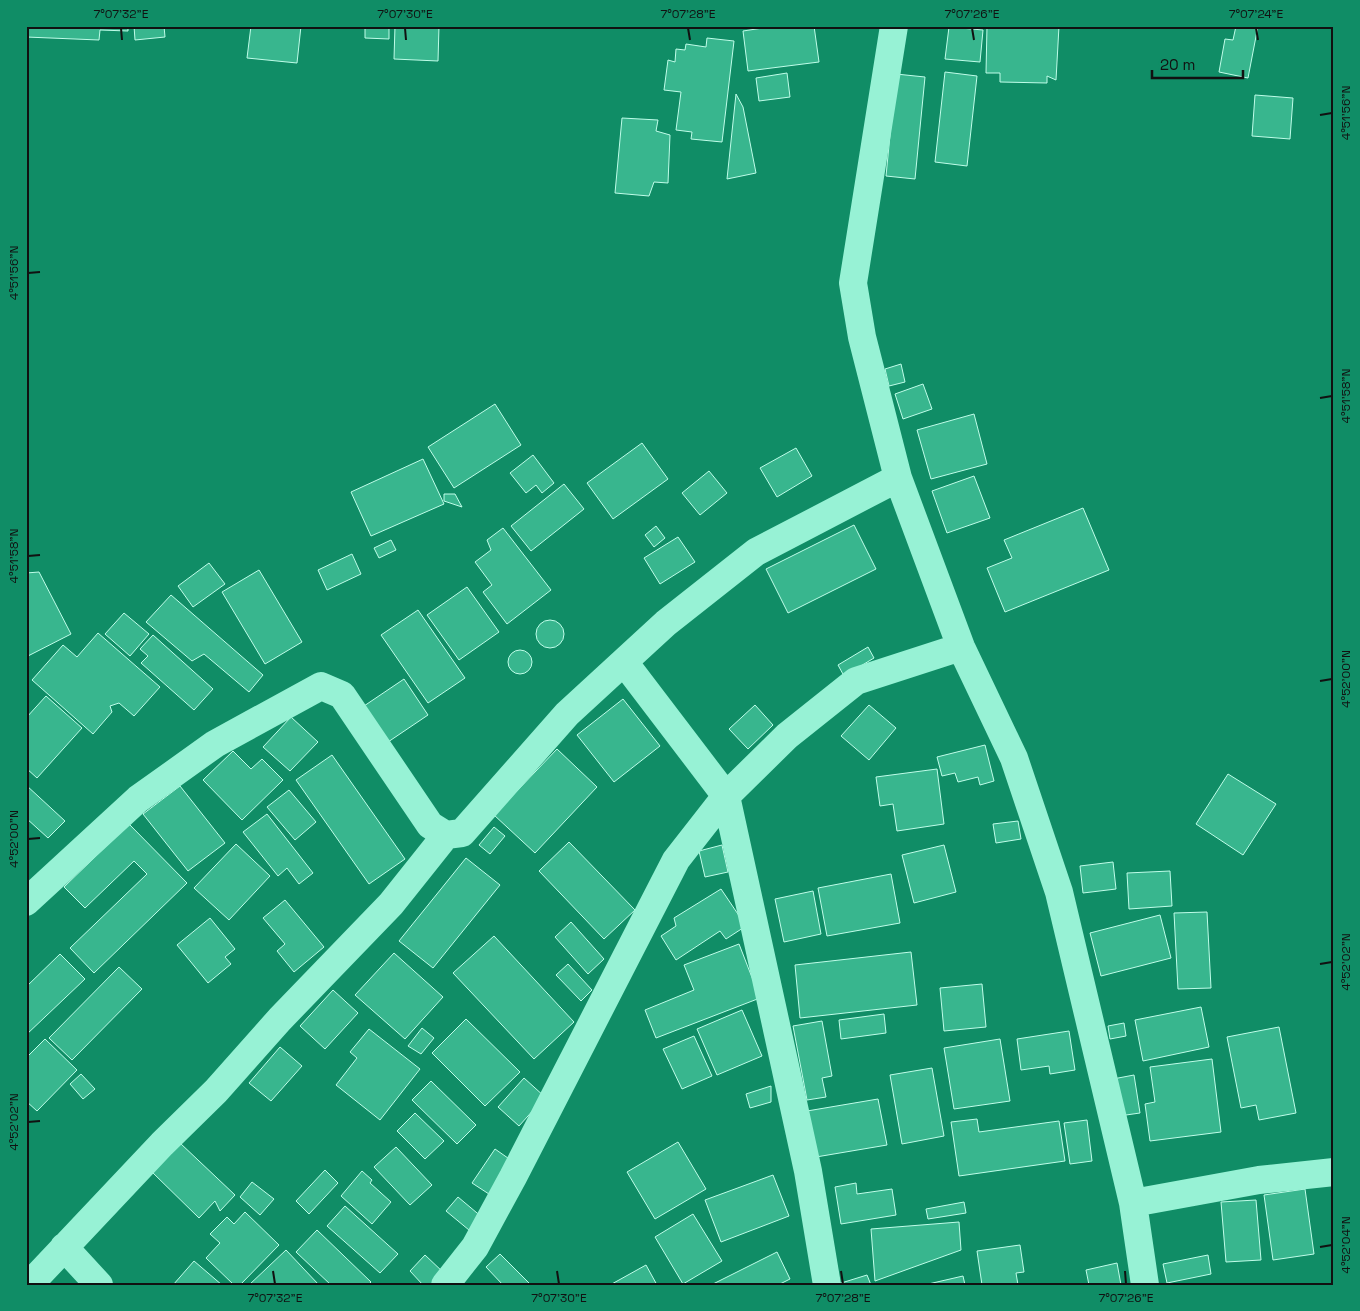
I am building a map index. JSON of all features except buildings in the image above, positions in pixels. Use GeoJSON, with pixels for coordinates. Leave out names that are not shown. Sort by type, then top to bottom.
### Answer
{"type":"FeatureCollection","features":[{"type":"Feature","properties":{"kind":"street"},"geometry":{"type":"LineString","coordinates":[[894,26],[853,283],[862,337],[898,478],[961,647],[1014,758],[1059,892],[1133,1203],[1145,1285]]}},
{"type":"Feature","properties":{"kind":"street"},"geometry":{"type":"LineString","coordinates":[[26,902],[138,799],[215,744],[321,686],[342,695],[430,825],[446,835],[462,833],[567,714],[666,624],[756,552],[898,478]]}},
{"type":"Feature","properties":{"kind":"street"},"geometry":{"type":"LineString","coordinates":[[445,1285],[474,1247],[513,1177],[676,860],[726,796],[787,736],[856,681],[961,647]]}},
{"type":"Feature","properties":{"kind":"street"},"geometry":{"type":"LineString","coordinates":[[624,662],[726,796],[808,1172],[828,1285]]}},
{"type":"Feature","properties":{"kind":"street"},"geometry":{"type":"LineString","coordinates":[[29,1285],[162,1144],[216,1091],[280,1019],[391,904],[446,835]]}},
{"type":"Feature","properties":{"kind":"street"},"geometry":{"type":"LineString","coordinates":[[1133,1203],[1259,1180],[1334,1172]]}},
{"type":"Feature","properties":{"kind":"street"},"geometry":{"type":"LineString","coordinates":[[64,1247],[100,1285]]}}]}
